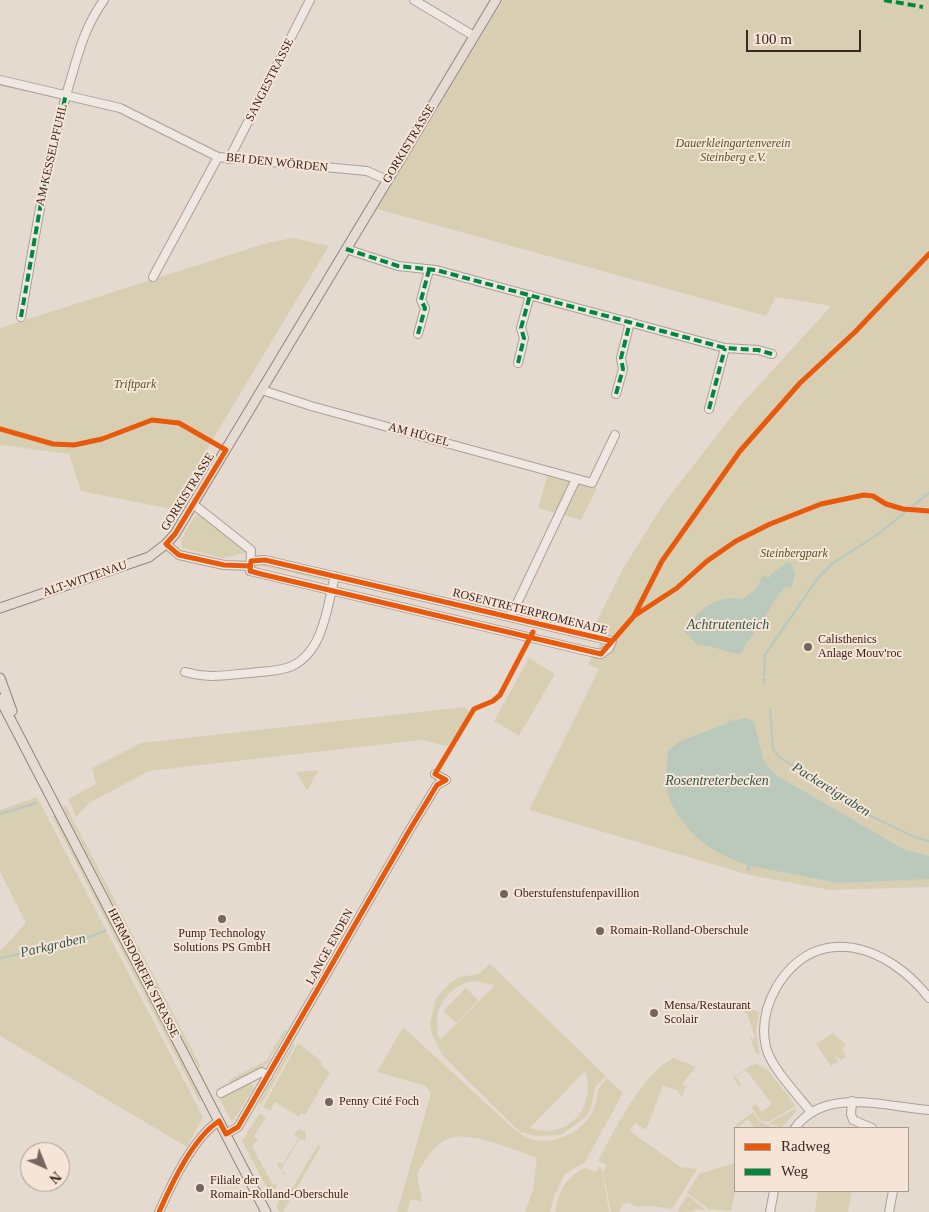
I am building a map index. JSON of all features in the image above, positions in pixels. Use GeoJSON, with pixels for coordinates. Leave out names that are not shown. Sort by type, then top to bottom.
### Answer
{"type":"FeatureCollection","features":[{"type":"Feature","properties":{"kind":"main road","name":"GORKISTRASSE"},"geometry":{"type":"LineString","coordinates":[[166,544],[176,534],[496,0]]}},
{"type":"Feature","properties":{"kind":"main road","name":"ALT-WITTENAU"},"geometry":{"type":"LineString","coordinates":[[0,608],[149,556],[166,544]]}},
{"type":"Feature","properties":{"kind":"main road","name":"HERMSDORFER STRASSE"},"geometry":{"type":"LineString","coordinates":[[0,678],[19,733]]}},
{"type":"Feature","properties":{"kind":"main road","name":"HERMSDORFER STRASSE"},"geometry":{"type":"LineString","coordinates":[[0,699],[266,1212]]}},
{"type":"Feature","properties":{"kind":"street","name":"AM KESSELPFUHL"},"geometry":{"type":"LineString","coordinates":[[21,317],[44,188],[66,94],[82,36],[104,0]]}},
{"type":"Feature","properties":{"kind":"street","name":"SANGESTRASSE"},"geometry":{"type":"LineString","coordinates":[[229,159],[310,0]]}},
{"type":"Feature","properties":{"kind":"street"},"geometry":{"type":"LineString","coordinates":[[414,0],[474,36]]}},
{"type":"Feature","properties":{"kind":"street","name":"BEI DEN WÖRDEN"},"geometry":{"type":"LineString","coordinates":[[0,80],[66,94],[132,113],[218,157],[367,171],[387,180]]}},
{"type":"Feature","properties":{"kind":"street"},"geometry":{"type":"LineString","coordinates":[[154,277],[218,157]]}},
{"type":"Feature","properties":{"kind":"street"},"geometry":{"type":"LineString","coordinates":[[346,249],[398,266],[429,270],[530,295],[725,348],[758,350],[772,354]]}},
{"type":"Feature","properties":{"kind":"street"},"geometry":{"type":"LineString","coordinates":[[418,334],[425,308],[421,300],[429,270]]}},
{"type":"Feature","properties":{"kind":"street"},"geometry":{"type":"LineString","coordinates":[[518,364],[524,338],[521,328],[530,295]]}},
{"type":"Feature","properties":{"kind":"street"},"geometry":{"type":"LineString","coordinates":[[616,394],[624,369],[621,358],[630,322]]}},
{"type":"Feature","properties":{"kind":"street"},"geometry":{"type":"LineString","coordinates":[[709,408],[725,348]]}},
{"type":"Feature","properties":{"kind":"street","name":"AM HÜGEL"},"geometry":{"type":"LineString","coordinates":[[262,390],[311,406],[576,478]]}},
{"type":"Feature","properties":{"kind":"street"},"geometry":{"type":"LineString","coordinates":[[511,616],[576,478],[592,483],[615,435]]}},
{"type":"Feature","properties":{"kind":"street"},"geometry":{"type":"LineString","coordinates":[[193,504],[207,513],[251,550],[250,564]]}},
{"type":"Feature","properties":{"kind":"street","name":"ROSENTRETERPROMENADE"},"geometry":{"type":"LineString","coordinates":[[166,544],[179,555],[224,564],[250,564],[265,560],[612,641],[601,654],[261,574],[250,571],[250,564]]}},
{"type":"Feature","properties":{"kind":"street"},"geometry":{"type":"LineString","coordinates":[[185,672],[204,678],[293,666],[307,654],[319,637],[335,576]]}},
{"type":"Feature","properties":{"kind":"street","name":"ROSENTRETERPROMENADE"},"geometry":{"type":"LineString","coordinates":[[495,629],[499,614]]}},
{"type":"Feature","properties":{"kind":"street","name":"LANGE ENDEN"},"geometry":{"type":"LineString","coordinates":[[226,1134],[238,1127],[409,831],[437,786],[446,780],[435,774]]}},
{"type":"Feature","properties":{"kind":"street"},"geometry":{"type":"LineString","coordinates":[[811,1112],[774,1064],[765,1046],[764,1026],[767,1006],[782,977],[792,966],[807,954],[821,948],[844,947],[856,949],[890,963],[929,998]]}},
{"type":"Feature","properties":{"kind":"street"},"geometry":{"type":"LineString","coordinates":[[221,1093],[262,1072],[268,1076]]}},
{"type":"Feature","properties":{"kind":"street"},"geometry":{"type":"LineString","coordinates":[[852,1101],[851,1114],[854,1120],[870,1127]]}},
{"type":"Feature","properties":{"kind":"street"},"geometry":{"type":"LineString","coordinates":[[796,1127],[811,1112],[833,1104],[852,1101],[929,1110]]}},
{"type":"Feature","properties":{"kind":"street"},"geometry":{"type":"LineString","coordinates":[[159,1212],[167,1194],[203,1133],[219,1121]]}},
{"type":"Feature","properties":{"kind":"street"},"geometry":{"type":"LineString","coordinates":[[770,1212],[774,1192]]}},
{"type":"Feature","properties":{"kind":"street"},"geometry":{"type":"LineString","coordinates":[[889,1212],[893,1192]]}},
{"type":"Feature","properties":{"kind":"green space"},"geometry":{"type":"Polygon","coordinates":[[[503,0],[929,0],[929,887],[830,890],[749,875],[529,810],[599,669],[588,664],[606,634],[592,631],[624,567],[664,503],[739,407],[831,306],[776,297],[766,316],[377,209],[503,0]]]}},
{"type":"Feature","properties":{"kind":"green space","name":"Triftpark"},"geometry":{"type":"Polygon","coordinates":[[[293,238],[329,246],[171,509],[81,491],[69,454],[0,445],[0,328],[267,243],[293,238]]]}},
{"type":"Feature","properties":{"kind":"green space"},"geometry":{"type":"Polygon","coordinates":[[[548,473],[597,488],[581,520],[538,508],[548,473]]]}},
{"type":"Feature","properties":{"kind":"green space"},"geometry":{"type":"Polygon","coordinates":[[[199,513],[246,550],[245,553],[223,558],[182,548],[181,540],[193,518],[199,513]]]}},
{"type":"Feature","properties":{"kind":"green space"},"geometry":{"type":"Polygon","coordinates":[[[265,564],[327,578],[327,581],[263,566],[265,564]]]}},
{"type":"Feature","properties":{"kind":"green space"},"geometry":{"type":"Polygon","coordinates":[[[529,658],[555,674],[519,736],[494,721],[529,658]]]}},
{"type":"Feature","properties":{"kind":"green space"},"geometry":{"type":"Polygon","coordinates":[[[464,707],[470,712],[458,733],[447,746],[421,740],[149,771],[89,803],[76,817],[68,799],[96,784],[92,768],[141,743],[464,707]]]}},
{"type":"Feature","properties":{"kind":"green space"},"geometry":{"type":"Polygon","coordinates":[[[319,770],[307,791],[296,772],[319,770]]]}},
{"type":"Feature","properties":{"kind":"green space"},"geometry":{"type":"Polygon","coordinates":[[[37,797],[203,1117],[187,1147],[0,1036],[0,951],[26,923],[0,872],[0,810],[37,797]]]}},
{"type":"Feature","properties":{"kind":"green space"},"geometry":{"type":"Polygon","coordinates":[[[66,806],[201,1067],[199,1069],[63,807],[66,806]]]}},
{"type":"Feature","properties":{"kind":"green space"},"geometry":{"type":"Polygon","coordinates":[[[55,815],[202,1100],[199,1101],[52,816],[55,815]]]}},
{"type":"Feature","properties":{"kind":"green space"},"geometry":{"type":"Polygon","coordinates":[[[490,964],[606,1076],[595,1087],[591,1108],[586,1117],[561,1135],[538,1136],[520,1132],[443,1056],[432,1035],[430,1023],[436,998],[450,983],[460,977],[479,974],[490,964]],[[473,981],[455,989],[442,1003],[437,1020],[440,1040],[495,985],[473,981]],[[585,1071],[530,1128],[543,1131],[556,1130],[576,1118],[583,1109],[587,1097],[588,1085],[585,1071]]]}},
{"type":"Feature","properties":{"kind":"green space"},"geometry":{"type":"Polygon","coordinates":[[[466,988],[478,1000],[456,1023],[443,1011],[466,988]]]}},
{"type":"Feature","properties":{"kind":"green space"},"geometry":{"type":"Polygon","coordinates":[[[746,1007],[759,1012],[756,1033],[760,1055],[756,1053],[750,1038],[754,1039],[755,1036],[747,1014],[740,1009],[746,1007]]]}},
{"type":"Feature","properties":{"kind":"green space"},"geometry":{"type":"Polygon","coordinates":[[[403,1027],[516,1131],[527,1138],[543,1141],[552,1140],[561,1138],[577,1129],[590,1116],[599,1090],[607,1078],[623,1093],[585,1162],[565,1174],[554,1196],[550,1212],[525,1212],[533,1190],[537,1158],[492,1142],[456,1137],[447,1139],[437,1146],[417,1174],[422,1202],[411,1199],[407,1212],[397,1212],[431,1093],[426,1086],[377,1072],[403,1027]]]}},
{"type":"Feature","properties":{"kind":"green space"},"geometry":{"type":"Polygon","coordinates":[[[285,1029],[287,1031],[266,1065],[231,1083],[229,1080],[266,1061],[285,1029]]]}},
{"type":"Feature","properties":{"kind":"green space"},"geometry":{"type":"Polygon","coordinates":[[[833,1033],[846,1045],[842,1049],[846,1056],[841,1060],[834,1055],[838,1061],[831,1066],[816,1044],[833,1033]]]}},
{"type":"Feature","properties":{"kind":"green space"},"geometry":{"type":"Polygon","coordinates":[[[298,1043],[321,1061],[323,1067],[330,1072],[305,1115],[301,1113],[299,1117],[275,1102],[270,1111],[263,1107],[298,1043]]]}},
{"type":"Feature","properties":{"kind":"green space"},"geometry":{"type":"Polygon","coordinates":[[[293,1044],[295,1045],[261,1105],[259,1102],[293,1044]]]}},
{"type":"Feature","properties":{"kind":"green space"},"geometry":{"type":"Polygon","coordinates":[[[674,1058],[696,1067],[682,1084],[688,1087],[685,1088],[682,1097],[677,1090],[663,1086],[646,1130],[635,1123],[630,1131],[680,1167],[697,1169],[672,1209],[652,1206],[637,1207],[628,1203],[623,1204],[619,1212],[611,1212],[603,1172],[606,1165],[598,1161],[621,1119],[641,1089],[663,1065],[674,1058]]]}},
{"type":"Feature","properties":{"kind":"green space"},"geometry":{"type":"Polygon","coordinates":[[[756,1064],[767,1069],[796,1106],[768,1122],[761,1121],[751,1107],[756,1104],[762,1112],[772,1104],[746,1070],[736,1077],[741,1085],[740,1088],[733,1078],[751,1065],[756,1064]]]}},
{"type":"Feature","properties":{"kind":"green space"},"geometry":{"type":"Polygon","coordinates":[[[248,1083],[253,1084],[254,1088],[232,1122],[219,1098],[248,1083]]]}},
{"type":"Feature","properties":{"kind":"green space"},"geometry":{"type":"Polygon","coordinates":[[[796,1108],[796,1112],[782,1127],[769,1123],[796,1108]]]}},
{"type":"Feature","properties":{"kind":"green space"},"geometry":{"type":"Polygon","coordinates":[[[753,1112],[760,1122],[773,1127],[754,1127],[748,1119],[740,1127],[736,1127],[737,1124],[753,1112]]]}},
{"type":"Feature","properties":{"kind":"green space"},"geometry":{"type":"Polygon","coordinates":[[[259,1114],[266,1117],[254,1137],[258,1140],[252,1146],[273,1185],[278,1184],[271,1196],[242,1141],[259,1114]]]}},
{"type":"Feature","properties":{"kind":"green space"},"geometry":{"type":"Polygon","coordinates":[[[299,1129],[306,1132],[305,1141],[300,1138],[281,1170],[285,1173],[284,1176],[277,1164],[278,1162],[283,1164],[299,1137],[294,1135],[299,1129]]]}},
{"type":"Feature","properties":{"kind":"green space"},"geometry":{"type":"Polygon","coordinates":[[[318,1145],[321,1146],[283,1212],[280,1212],[276,1206],[280,1198],[285,1200],[318,1145]]]}},
{"type":"Feature","properties":{"kind":"green space"},"geometry":{"type":"Polygon","coordinates":[[[734,1163],[735,1192],[731,1211],[709,1209],[687,1193],[699,1174],[734,1163]]]}},
{"type":"Feature","properties":{"kind":"green space"},"geometry":{"type":"Polygon","coordinates":[[[599,1167],[602,1169],[609,1212],[555,1212],[561,1191],[567,1181],[584,1168],[596,1172],[599,1167]]]}},
{"type":"Feature","properties":{"kind":"green space"},"geometry":{"type":"Polygon","coordinates":[[[818,1192],[852,1192],[848,1212],[815,1212],[818,1192]]]}},
{"type":"Feature","properties":{"kind":"green space"},"geometry":{"type":"Polygon","coordinates":[[[687,1195],[705,1209],[677,1212],[687,1195]]]}},
{"type":"Feature","properties":{"kind":"water","name":"Achtrutenteich"},"geometry":{"type":"Polygon","coordinates":[[[788,562],[791,562],[795,574],[791,588],[786,586],[779,594],[741,654],[698,645],[684,631],[695,617],[708,606],[723,599],[742,599],[756,589],[763,575],[769,578],[772,573],[788,562]]]}},
{"type":"Feature","properties":{"kind":"water","name":"Rosentreterbecken"},"geometry":{"type":"Polygon","coordinates":[[[730,718],[733,721],[746,718],[754,722],[758,738],[761,738],[758,740],[764,761],[776,775],[905,850],[929,856],[929,879],[838,883],[751,866],[750,871],[746,870],[747,865],[733,860],[707,845],[685,825],[670,800],[666,785],[667,752],[680,741],[728,723],[730,718]]]}},
{"type":"Feature","properties":{"kind":"waterway","name":"Packereigraben"},"geometry":{"type":"LineString","coordinates":[[764,675],[765,655],[817,579],[832,564],[877,535],[929,493]]}},
{"type":"Feature","properties":{"kind":"waterway","name":"Packereigraben"},"geometry":{"type":"LineString","coordinates":[[770,709],[773,749],[780,758],[863,807],[864,812],[869,815],[914,837],[929,841]]}},
{"type":"Feature","properties":{"kind":"waterway"},"geometry":{"type":"LineString","coordinates":[[0,814],[36,803]]}},
{"type":"Feature","properties":{"kind":"waterway","name":"Parkgraben"},"geometry":{"type":"LineString","coordinates":[[0,958],[74,943],[105,931]]}},
{"type":"Feature","properties":{"kind":"marked path"},"geometry":{"type":"LineString","coordinates":[[884,0],[923,7]]}},
{"type":"Feature","properties":{"kind":"marked path"},"geometry":{"type":"LineString","coordinates":[[21,317],[42,197],[66,94]]}},
{"type":"Feature","properties":{"kind":"marked path"},"geometry":{"type":"LineString","coordinates":[[346,249],[398,266],[436,270],[725,348],[758,350],[772,354]]}},
{"type":"Feature","properties":{"kind":"marked path"},"geometry":{"type":"LineString","coordinates":[[418,334],[425,308],[421,300],[429,270]]}},
{"type":"Feature","properties":{"kind":"marked path"},"geometry":{"type":"LineString","coordinates":[[518,363],[524,338],[521,328],[530,295]]}},
{"type":"Feature","properties":{"kind":"marked path"},"geometry":{"type":"LineString","coordinates":[[616,394],[623,369],[621,358],[630,322]]}},
{"type":"Feature","properties":{"kind":"marked path"},"geometry":{"type":"LineString","coordinates":[[709,409],[725,348]]}},
{"type":"Feature","properties":{"kind":"cycle path"},"geometry":{"type":"LineString","coordinates":[[634,616],[662,561],[740,451],[800,383],[855,332],[929,254]]}},
{"type":"Feature","properties":{"kind":"cycle path"},"geometry":{"type":"LineString","coordinates":[[0,429],[53,444],[74,445],[102,439],[152,420],[179,423],[226,450],[175,534],[166,544],[179,555],[224,565],[250,566]]}},
{"type":"Feature","properties":{"kind":"cycle path"},"geometry":{"type":"LineString","coordinates":[[612,641],[265,560],[251,561],[250,571],[261,574],[601,654],[634,616],[677,588],[707,561],[736,541],[770,524],[821,504],[864,495],[873,496],[886,504],[903,509],[929,511]]}},
{"type":"Feature","properties":{"kind":"cycle path"},"geometry":{"type":"LineString","coordinates":[[159,1212],[184,1162],[200,1138],[219,1121],[226,1134],[238,1127],[409,831],[437,785],[446,780],[435,774],[474,709],[493,701],[500,695],[533,632]]}},
{"type":"Feature","properties":{"kind":"place","name":"Calisthenics Anlage Mouv'roc"},"geometry":{"type":"Point","coordinates":[808,647]}},
{"type":"Feature","properties":{"kind":"place","name":"Oberstufenstufenpavillion"},"geometry":{"type":"Point","coordinates":[504,894]}},
{"type":"Feature","properties":{"kind":"place","name":"Pump Technology Solutions PS GmbH"},"geometry":{"type":"Point","coordinates":[222,919]}},
{"type":"Feature","properties":{"kind":"place","name":"Romain-Rolland-Oberschule"},"geometry":{"type":"Point","coordinates":[600,931]}},
{"type":"Feature","properties":{"kind":"place","name":"Mensa/Restaurant Scolair"},"geometry":{"type":"Point","coordinates":[654,1013]}},
{"type":"Feature","properties":{"kind":"place","name":"Penny Cité Foch"},"geometry":{"type":"Point","coordinates":[329,1102]}},
{"type":"Feature","properties":{"kind":"place","name":"Filiale der Romain-Rolland-Oberschule"},"geometry":{"type":"Point","coordinates":[200,1188]}},
{"type":"Feature","properties":{"kind":"park label","name":"Dauerkleingartenverein Steinberg e.V."},"geometry":{"type":"Point","coordinates":[733,151]}},
{"type":"Feature","properties":{"kind":"park label","name":"Steinbergpark"},"geometry":{"type":"Point","coordinates":[794,554]}}]}
